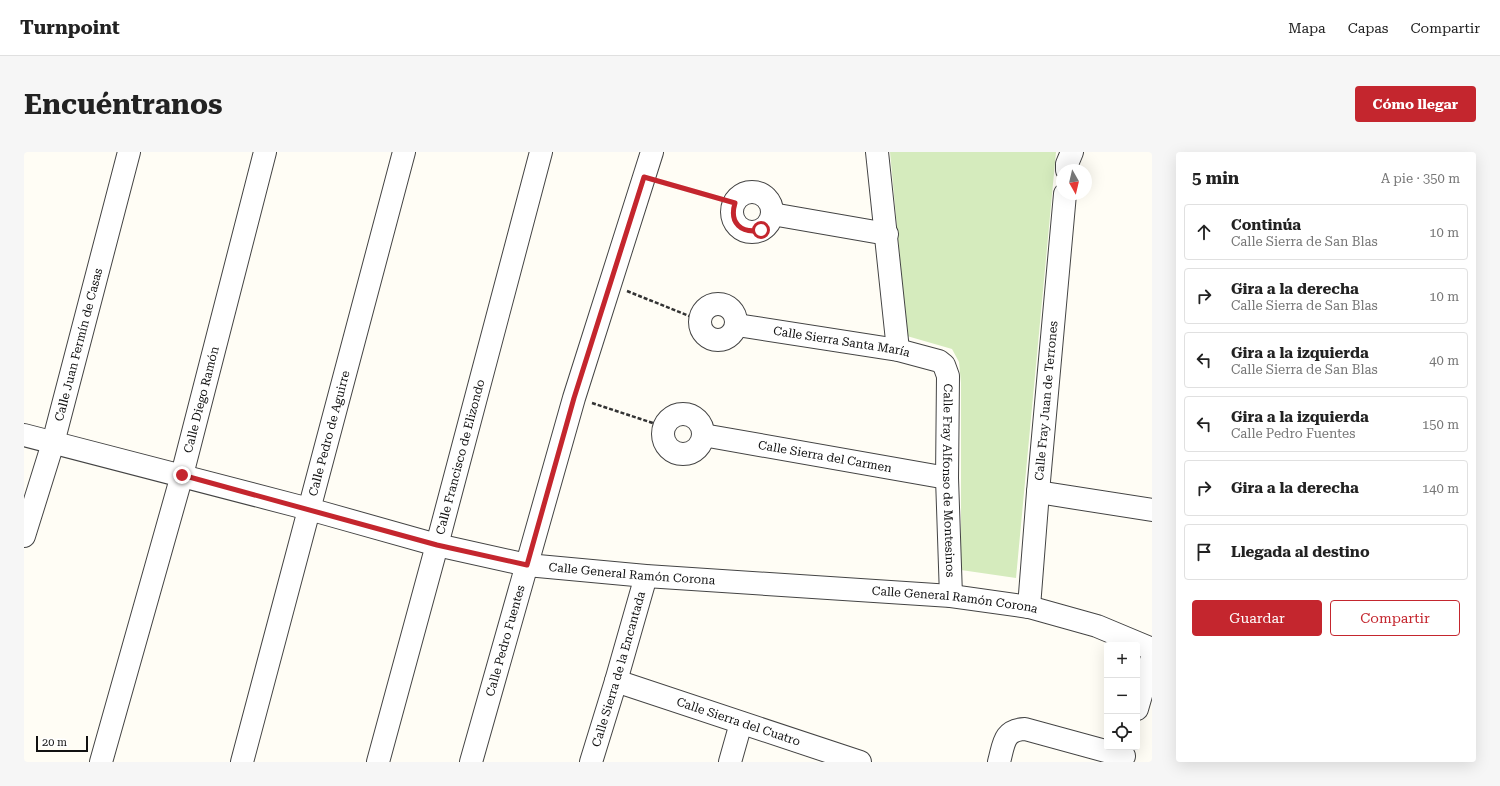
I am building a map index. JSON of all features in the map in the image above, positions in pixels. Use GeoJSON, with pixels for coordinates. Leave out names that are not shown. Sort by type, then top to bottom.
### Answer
{"type":"FeatureCollection","features":[{"type":"Feature","properties":{"kind":"street","name":"Calle Juan Fermín de Casas"},"geometry":{"type":"LineString","coordinates":[[24,536],[53,443],[129,152]]}},
{"type":"Feature","properties":{"kind":"street","name":"Calle Diego Ramón"},"geometry":{"type":"LineString","coordinates":[[101,762],[182,475],[265,152]]}},
{"type":"Feature","properties":{"kind":"street","name":"Calle Pedro de Aguirre"},"geometry":{"type":"LineString","coordinates":[[242,762],[404,152]]}},
{"type":"Feature","properties":{"kind":"street","name":"Calle Francisco de Elizondo"},"geometry":{"type":"LineString","coordinates":[[378,762],[541,152]]}},
{"type":"Feature","properties":{"kind":"street","name":"Calle Pedro Fuentes"},"geometry":{"type":"LineString","coordinates":[[471,762],[574,398],[652,152]]}},
{"type":"Feature","properties":{"kind":"street"},"geometry":{"type":"LineString","coordinates":[[877,152],[887,234],[898,350]]}},
{"type":"Feature","properties":{"kind":"street"},"geometry":{"type":"LineString","coordinates":[[1067,164],[1072,152]]}},
{"type":"Feature","properties":{"kind":"street"},"geometry":{"type":"LineString","coordinates":[[754,192],[762,195],[768,200],[772,207],[770,221],[761,230],[752,232],[745,230],[737,225],[733,218],[732,211],[735,203],[744,194],[754,192]]}},
{"type":"Feature","properties":{"kind":"street","name":"Calle Fray Juan de Terrones"},"geometry":{"type":"LineString","coordinates":[[1029,607],[1064,200]]}},
{"type":"Feature","properties":{"kind":"street"},"geometry":{"type":"LineString","coordinates":[[772,214],[887,234]]}},
{"type":"Feature","properties":{"kind":"street","name":"Calle Sierra Santa María"},"geometry":{"type":"LineString","coordinates":[[699,320],[705,309],[711,305],[724,305],[734,312],[736,325],[898,350],[940,361],[944,365]]}},
{"type":"Feature","properties":{"kind":"street","name":"Calle Fray Alfonso de Montesinos"},"geometry":{"type":"LineString","coordinates":[[944,365],[948,376],[947,478],[951,596]]}},
{"type":"Feature","properties":{"kind":"street"},"geometry":{"type":"LineString","coordinates":[[687,415],[694,417],[702,428],[702,442],[698,448],[686,454],[679,454],[668,447],[663,434],[665,427],[668,421],[674,417],[687,415]]}},
{"type":"Feature","properties":{"kind":"street","name":"Calle General Ramón Corona"},"geometry":{"type":"LineString","coordinates":[[24,435],[182,475],[437,545],[527,565],[646,576],[951,596],[1029,607],[1097,626],[1152,649]]}},
{"type":"Feature","properties":{"kind":"street","name":"Calle Sierra del Carmen"},"geometry":{"type":"LineString","coordinates":[[703,435],[947,478]]}},
{"type":"Feature","properties":{"kind":"street"},"geometry":{"type":"LineString","coordinates":[[1038,492],[1152,510]]}},
{"type":"Feature","properties":{"kind":"street","name":"Calle Sierra de la Encantada"},"geometry":{"type":"LineString","coordinates":[[591,762],[646,576]]}},
{"type":"Feature","properties":{"kind":"street"},"geometry":{"type":"LineString","coordinates":[[1140,699],[1152,657]]}},
{"type":"Feature","properties":{"kind":"street","name":"Calle Sierra del Cuatro"},"geometry":{"type":"LineString","coordinates":[[616,681],[860,762]]}},
{"type":"Feature","properties":{"kind":"street"},"geometry":{"type":"LineString","coordinates":[[730,762],[742,723]]}},
{"type":"Feature","properties":{"kind":"street"},"geometry":{"type":"LineString","coordinates":[[999,762],[1006,738],[1010,732],[1016,729],[1025,729],[1124,755]]}},
{"type":"Feature","properties":{"kind":"path"},"geometry":{"type":"LineString","coordinates":[[644,177],[735,203]]}},
{"type":"Feature","properties":{"kind":"path"},"geometry":{"type":"LineString","coordinates":[[610,285],[699,320]]}},
{"type":"Feature","properties":{"kind":"path"},"geometry":{"type":"LineString","coordinates":[[574,398],[665,427]]}},
{"type":"Feature","properties":{"kind":"green space"},"geometry":{"type":"Polygon","coordinates":[[[890,152],[1056,152],[1016,578],[961,570],[961,383],[959,362],[952,349],[907,336],[890,152]]]}},
{"type":"Feature","properties":{"kind":"route"},"geometry":{"type":"LineString","coordinates":[[182,475],[437,545],[527,565],[574,398],[644,177],[735,203],[732,211],[733,218],[737,225],[752,232],[761,230]]}}]}
